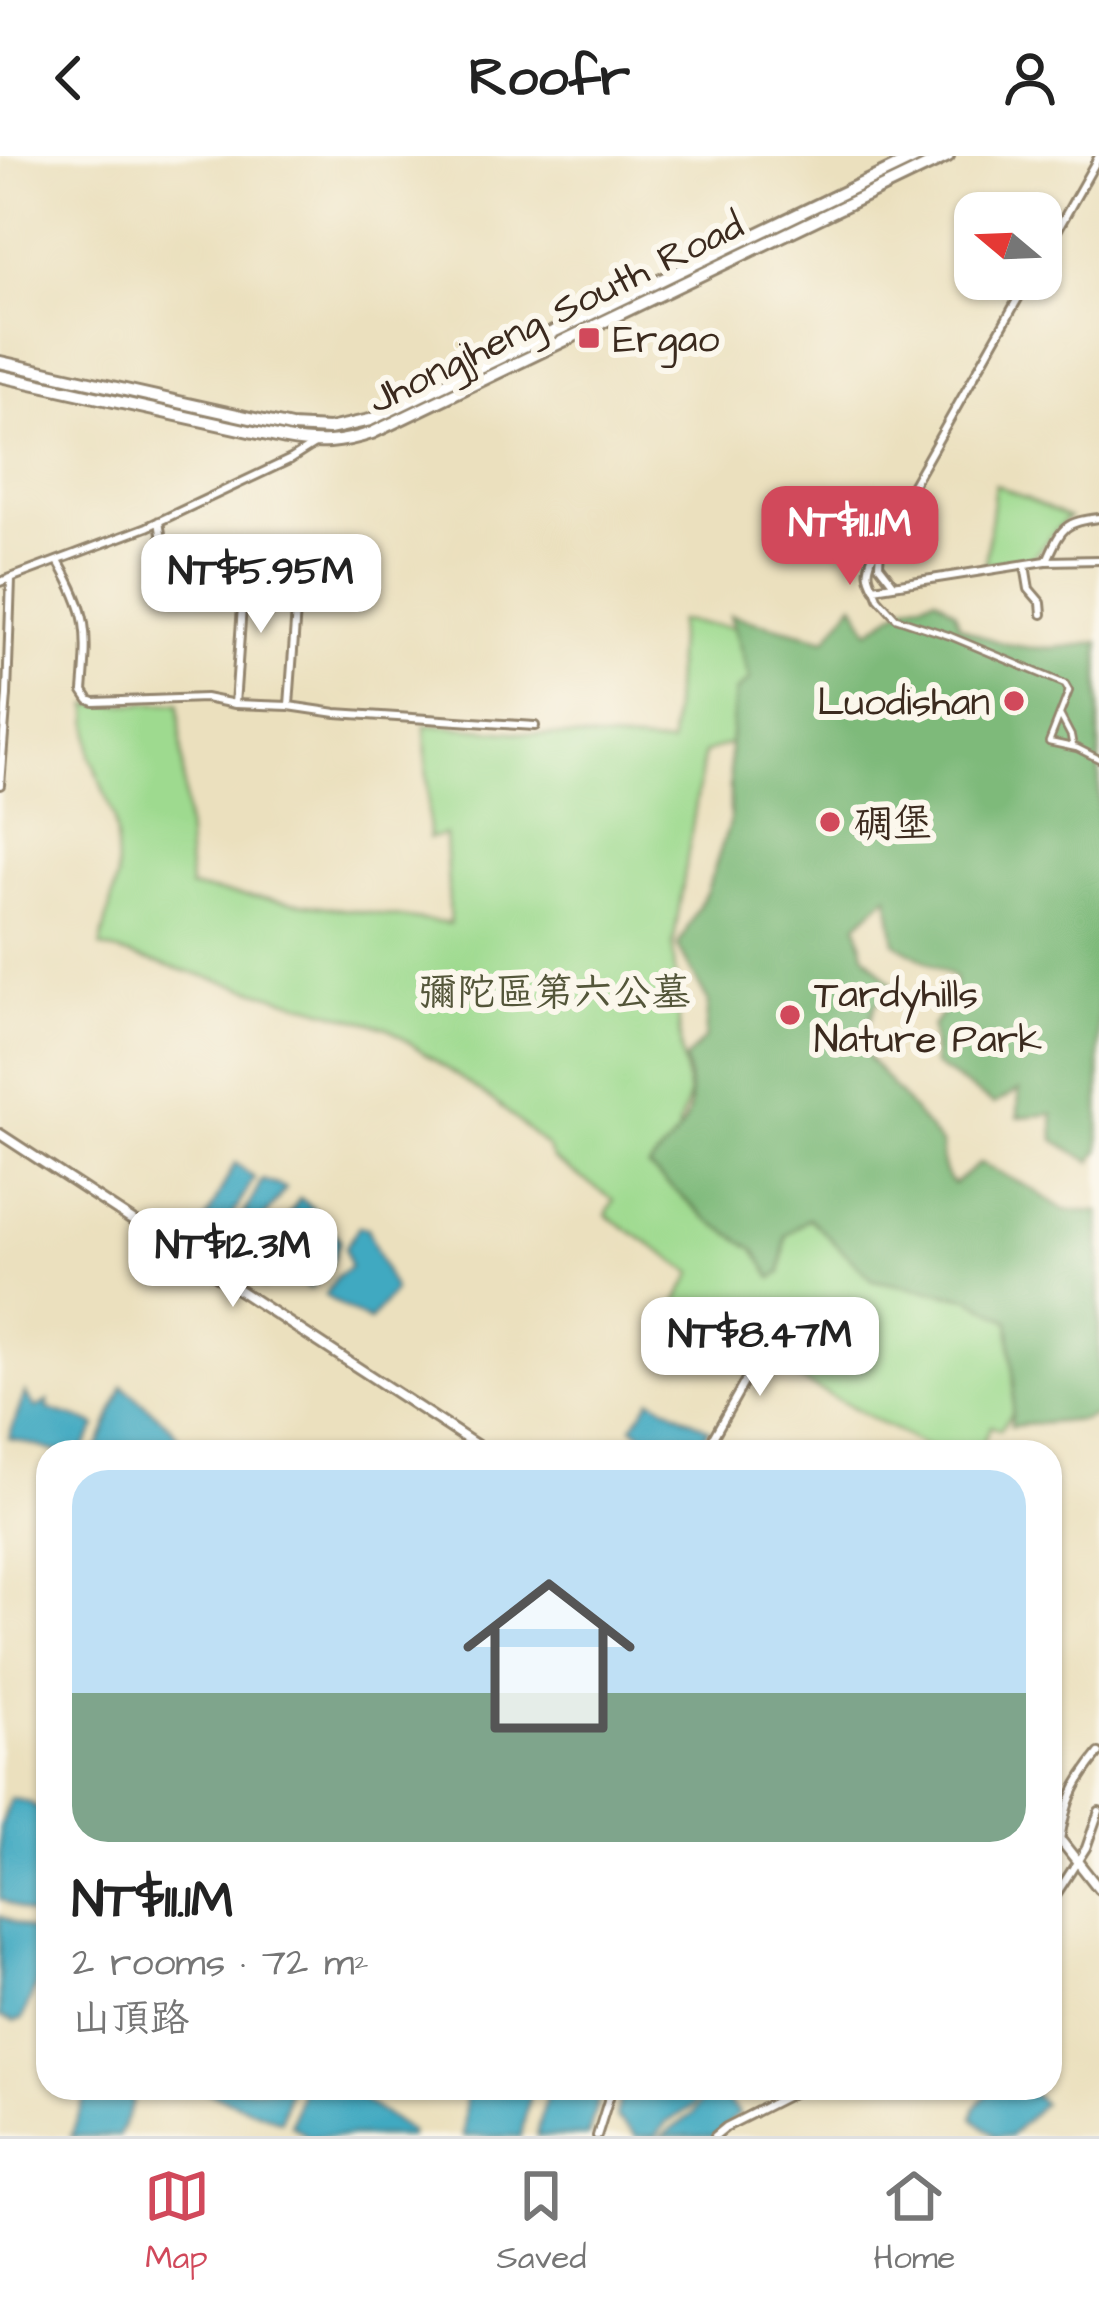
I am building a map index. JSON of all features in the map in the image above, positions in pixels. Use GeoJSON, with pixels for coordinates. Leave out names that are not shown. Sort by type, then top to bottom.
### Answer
{"type":"FeatureCollection","features":[{"type":"Feature","properties":{"kind":"main road","name":"Jhongjheng South Road"},"geometry":{"type":"LineString","coordinates":[[328,429],[370,420],[445,386],[919,156]]}},
{"type":"Feature","properties":{"kind":"main road","name":"Jhongjheng South Road"},"geometry":{"type":"LineString","coordinates":[[314,444],[344,442],[372,433],[948,156]]}},
{"type":"Feature","properties":{"kind":"main road"},"geometry":{"type":"LineString","coordinates":[[0,362],[290,427],[328,429]]}},
{"type":"Feature","properties":{"kind":"main road"},"geometry":{"type":"LineString","coordinates":[[0,376],[314,444]]}},
{"type":"Feature","properties":{"kind":"street"},"geometry":{"type":"LineString","coordinates":[[1062,222],[1099,156]]}},
{"type":"Feature","properties":{"kind":"street"},"geometry":{"type":"LineString","coordinates":[[1017,300],[866,572],[884,606],[896,617],[1065,684],[1069,691],[1049,742],[1099,758]]}},
{"type":"Feature","properties":{"kind":"street","name":"Jhongjheng South Road"},"geometry":{"type":"LineString","coordinates":[[0,582],[158,521],[291,459],[328,429]]}},
{"type":"Feature","properties":{"kind":"street"},"geometry":{"type":"LineString","coordinates":[[1046,561],[1061,530],[1072,521],[1099,518]]}},
{"type":"Feature","properties":{"kind":"street"},"geometry":{"type":"LineString","coordinates":[[158,521],[165,559],[299,569],[289,706]]}},
{"type":"Feature","properties":{"kind":"street"},"geometry":{"type":"LineString","coordinates":[[880,546],[879,565],[893,583]]}},
{"type":"Feature","properties":{"kind":"street"},"geometry":{"type":"LineString","coordinates":[[874,588],[1046,561],[1099,560]]}},
{"type":"Feature","properties":{"kind":"street"},"geometry":{"type":"LineString","coordinates":[[58,561],[87,627],[83,691],[94,702],[190,698],[535,726]]}},
{"type":"Feature","properties":{"kind":"street"},"geometry":{"type":"LineString","coordinates":[[235,704],[245,565]]}},
{"type":"Feature","properties":{"kind":"street"},"geometry":{"type":"LineString","coordinates":[[1025,565],[1029,589],[1041,603],[1042,614]]}},
{"type":"Feature","properties":{"kind":"street"},"geometry":{"type":"LineString","coordinates":[[0,785],[11,579]]}},
{"type":"Feature","properties":{"kind":"street"},"geometry":{"type":"LineString","coordinates":[[1060,716],[1073,747]]}},
{"type":"Feature","properties":{"kind":"street"},"geometry":{"type":"LineString","coordinates":[[0,1134],[470,1440]]}},
{"type":"Feature","properties":{"kind":"street"},"geometry":{"type":"LineString","coordinates":[[713,1440],[776,1326]]}},
{"type":"Feature","properties":{"kind":"street"},"geometry":{"type":"LineString","coordinates":[[1062,1828],[1072,1789],[1099,1753]]}},
{"type":"Feature","properties":{"kind":"street"},"geometry":{"type":"LineString","coordinates":[[1062,1886],[1086,1848],[1099,1811]]}},
{"type":"Feature","properties":{"kind":"street"},"geometry":{"type":"LineString","coordinates":[[1062,1842],[1099,1888]]}},
{"type":"Feature","properties":{"kind":"street"},"geometry":{"type":"LineString","coordinates":[[597,2136],[609,2100]]}},
{"type":"Feature","properties":{"kind":"street"},"geometry":{"type":"LineString","coordinates":[[715,2136],[779,2100]]}},
{"type":"Feature","properties":{"kind":"green space"},"geometry":{"type":"Polygon","coordinates":[[[995,484],[1069,518],[1032,558],[985,564],[995,484]]]}},
{"type":"Feature","properties":{"kind":"green space","name":"Tardyhills Nature Park"},"geometry":{"type":"Polygon","coordinates":[[[936,597],[955,611],[959,625],[1011,645],[1044,648],[1099,642],[1099,1150],[1091,1162],[1054,1140],[1053,1114],[1018,1117],[1019,1090],[994,1104],[934,1065],[932,1026],[952,1003],[955,978],[895,943],[888,896],[857,924],[864,953],[892,985],[884,1001],[876,1003],[864,1037],[868,1057],[942,1145],[943,1166],[950,1180],[954,1184],[980,1163],[1064,1210],[1099,1212],[1099,1414],[1082,1420],[1011,1426],[1014,1384],[1009,1321],[969,1298],[873,1280],[809,1218],[786,1236],[781,1273],[772,1278],[754,1249],[710,1221],[648,1167],[686,1120],[690,1096],[685,1060],[705,1038],[708,1001],[678,946],[707,891],[730,821],[735,692],[750,680],[730,615],[826,639],[854,603],[869,631],[905,606],[936,597]]]}},
{"type":"Feature","properties":{"kind":"green space","name":"彌陀區第六公墓"},"geometry":{"type":"Polygon","coordinates":[[[678,621],[755,630],[745,738],[704,753],[673,946],[689,1096],[678,1128],[1019,1320],[1023,1397],[1000,1430],[991,1426],[984,1440],[913,1440],[763,1360],[674,1306],[693,1273],[606,1215],[614,1200],[553,1159],[547,1147],[497,1103],[388,1028],[100,947],[117,879],[116,836],[90,755],[89,705],[179,703],[190,888],[450,924],[445,835],[429,838],[425,725],[671,745],[678,621]]]}},
{"type":"Feature","properties":{"kind":"water"},"geometry":{"type":"Polygon","coordinates":[[[235,1163],[254,1178],[215,1245],[203,1241],[202,1228],[235,1163]]]}},
{"type":"Feature","properties":{"kind":"water"},"geometry":{"type":"Polygon","coordinates":[[[262,1180],[286,1188],[235,1257],[224,1253],[262,1180]]]}},
{"type":"Feature","properties":{"kind":"water"},"geometry":{"type":"Polygon","coordinates":[[[300,1198],[340,1240],[331,1266],[309,1289],[288,1271],[312,1223],[264,1288],[243,1274],[271,1222],[285,1221],[300,1198]]]}},
{"type":"Feature","properties":{"kind":"water"},"geometry":{"type":"Polygon","coordinates":[[[359,1226],[367,1228],[394,1291],[369,1321],[325,1296],[337,1276],[350,1267],[345,1248],[359,1226]]]}},
{"type":"Feature","properties":{"kind":"water"},"geometry":{"type":"Polygon","coordinates":[[[123,1386],[171,1427],[179,1440],[101,1440],[123,1386]]]}},
{"type":"Feature","properties":{"kind":"water"},"geometry":{"type":"Polygon","coordinates":[[[25,1393],[36,1408],[48,1401],[48,1409],[96,1426],[88,1440],[36,1440],[36,1446],[9,1438],[25,1393]]]}},
{"type":"Feature","properties":{"kind":"water"},"geometry":{"type":"Polygon","coordinates":[[[651,1399],[709,1429],[701,1440],[653,1440],[632,1427],[651,1399]]]}},
{"type":"Feature","properties":{"kind":"water"},"geometry":{"type":"Polygon","coordinates":[[[11,1798],[36,1807],[36,1918],[0,1899],[0,1828],[11,1798]]]}},
{"type":"Feature","properties":{"kind":"water"},"geometry":{"type":"Polygon","coordinates":[[[0,1916],[36,1933],[36,1986],[22,2019],[14,2022],[0,2017],[0,1916]]]}},
{"type":"Feature","properties":{"kind":"water"},"geometry":{"type":"Polygon","coordinates":[[[84,2100],[134,2100],[119,2136],[71,2136],[84,2100]]]}},
{"type":"Feature","properties":{"kind":"water"},"geometry":{"type":"Polygon","coordinates":[[[228,2100],[286,2100],[281,2121],[228,2100]]]}},
{"type":"Feature","properties":{"kind":"water"},"geometry":{"type":"Polygon","coordinates":[[[298,2100],[363,2100],[410,2131],[410,2136],[308,2136],[291,2125],[298,2100]]]}},
{"type":"Feature","properties":{"kind":"water"},"geometry":{"type":"Polygon","coordinates":[[[465,2100],[528,2100],[521,2136],[463,2136],[465,2100]]]}},
{"type":"Feature","properties":{"kind":"water"},"geometry":{"type":"Polygon","coordinates":[[[545,2100],[598,2100],[588,2136],[537,2136],[545,2100]]]}},
{"type":"Feature","properties":{"kind":"water"},"geometry":{"type":"Polygon","coordinates":[[[620,2100],[696,2100],[656,2136],[636,2136],[616,2117],[620,2100]]]}},
{"type":"Feature","properties":{"kind":"water"},"geometry":{"type":"Polygon","coordinates":[[[702,2100],[726,2100],[739,2114],[714,2136],[662,2136],[693,2114],[702,2100]]]}},
{"type":"Feature","properties":{"kind":"water"},"geometry":{"type":"Polygon","coordinates":[[[982,2100],[1043,2103],[1010,2136],[995,2136],[973,2118],[982,2100]]]}},
{"type":"Feature","properties":{"kind":"place","name":"Ergao"},"geometry":{"type":"Point","coordinates":[589,338]}},
{"type":"Feature","properties":{"kind":"place","name":"Luodishan"},"geometry":{"type":"Point","coordinates":[1014,701]}},
{"type":"Feature","properties":{"kind":"place","name":"碉堡"},"geometry":{"type":"Point","coordinates":[830,822]}},
{"type":"Feature","properties":{"kind":"place","name":"Tardyhills Nature Park"},"geometry":{"type":"Point","coordinates":[790,1015]}}]}
